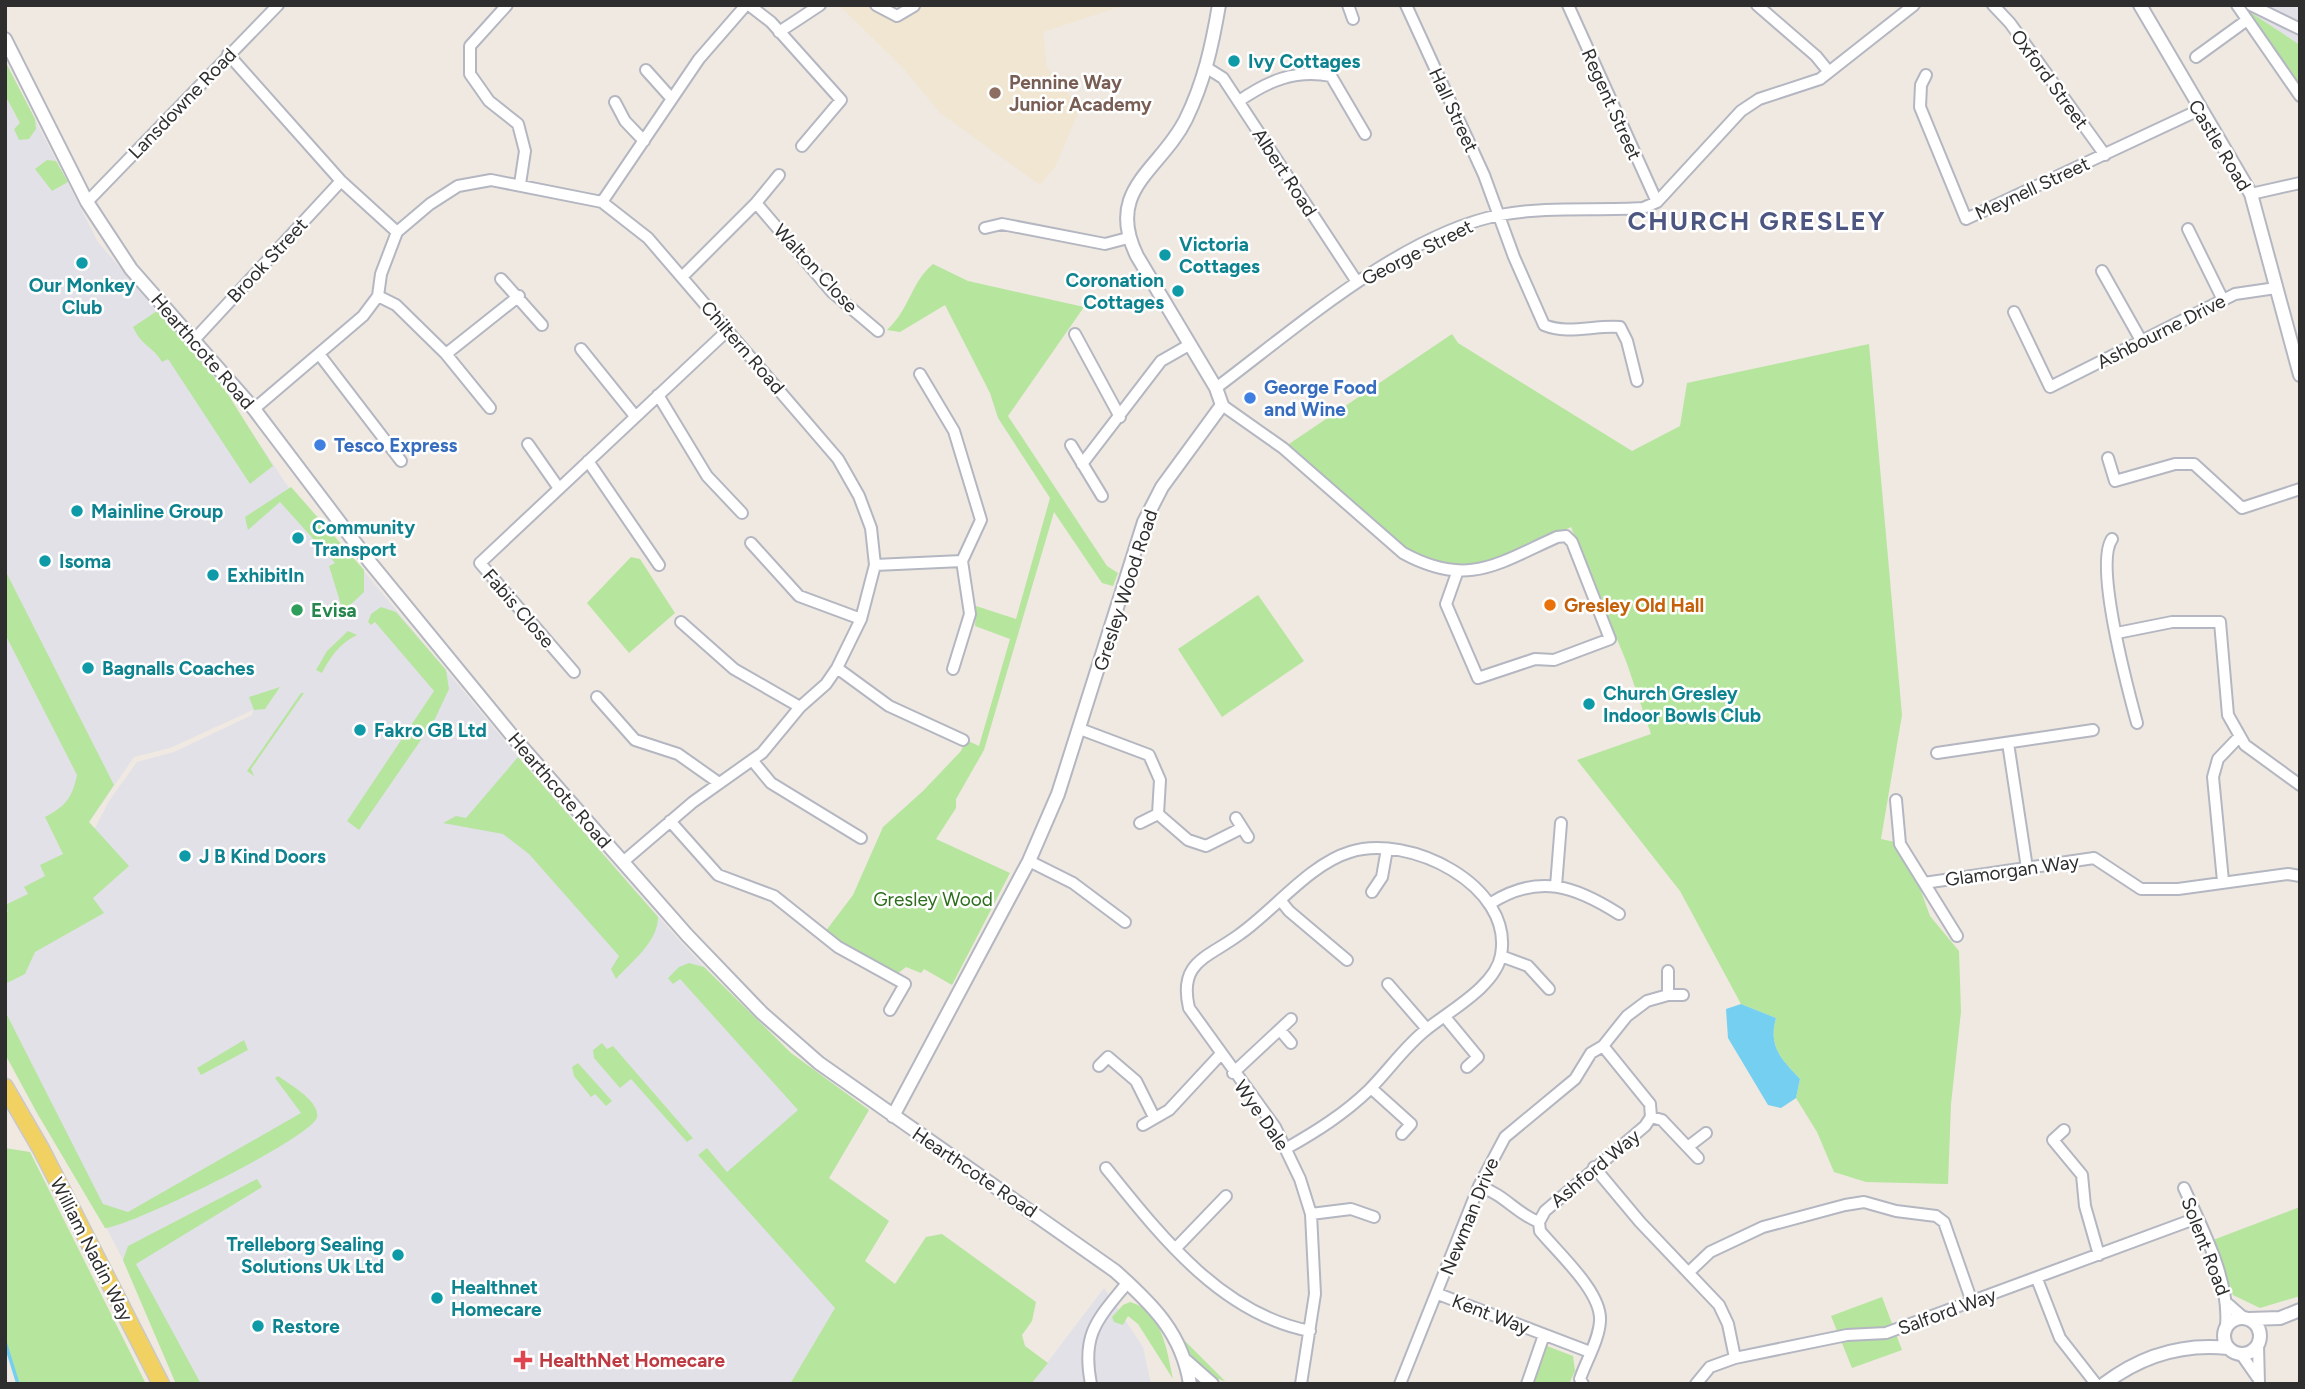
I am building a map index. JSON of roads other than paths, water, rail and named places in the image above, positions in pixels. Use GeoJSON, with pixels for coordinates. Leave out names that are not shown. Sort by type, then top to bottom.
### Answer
{"type":"FeatureCollection","features":[{"type":"Feature","properties":{"kind":"main road","name":"William Nadin Way"},"geometry":{"type":"LineString","coordinates":[[5,1087],[13,1112],[41,1149],[161,1384]]}},
{"type":"Feature","properties":{"kind":"street","name":"Lansdowne Road"},"geometry":{"type":"LineString","coordinates":[[87,202],[278,5]]}},
{"type":"Feature","properties":{"kind":"street"},"geometry":{"type":"LineString","coordinates":[[507,5],[470,46],[470,74],[489,101],[517,124],[525,151],[520,184]]}},
{"type":"Feature","properties":{"kind":"street"},"geometry":{"type":"LineString","coordinates":[[601,202],[699,59],[747,5],[771,22],[841,100],[802,146]]}},
{"type":"Feature","properties":{"kind":"street"},"geometry":{"type":"LineString","coordinates":[[779,32],[820,5]]}},
{"type":"Feature","properties":{"kind":"street"},"geometry":{"type":"LineString","coordinates":[[876,5],[897,16],[914,6]]}},
{"type":"Feature","properties":{"kind":"street"},"geometry":{"type":"LineString","coordinates":[[1219,5],[1207,68],[1181,130],[1136,185],[1127,209],[1128,238],[1216,388],[1222,405],[1283,448],[1403,553],[1425,565],[1457,573],[1489,567],[1557,537],[1566,537],[1572,542],[1610,639],[1554,660],[1527,662],[1478,678],[1446,604],[1457,573]]}},
{"type":"Feature","properties":{"kind":"street"},"geometry":{"type":"LineString","coordinates":[[1348,5],[1353,19]]}},
{"type":"Feature","properties":{"kind":"street","name":"Regent Street"},"geometry":{"type":"LineString","coordinates":[[1568,5],[1657,202]]}},
{"type":"Feature","properties":{"kind":"street"},"geometry":{"type":"LineString","coordinates":[[1757,5],[1816,56],[1829,72]]}},
{"type":"Feature","properties":{"kind":"street"},"geometry":{"type":"LineString","coordinates":[[1657,202],[1741,111],[1759,99],[1807,85],[1829,72],[1914,5]]}},
{"type":"Feature","properties":{"kind":"street","name":"Oxford Street"},"geometry":{"type":"LineString","coordinates":[[1993,5],[2010,23],[2105,155]]}},
{"type":"Feature","properties":{"kind":"street","name":"Castle Road"},"geometry":{"type":"LineString","coordinates":[[2140,5],[2199,110],[2251,194],[2300,375]]}},
{"type":"Feature","properties":{"kind":"street"},"geometry":{"type":"LineString","coordinates":[[2237,5],[2300,96]]}},
{"type":"Feature","properties":{"kind":"street"},"geometry":{"type":"LineString","coordinates":[[2251,5],[2300,29]]}},
{"type":"Feature","properties":{"kind":"street","name":"Hall Street"},"geometry":{"type":"LineString","coordinates":[[1411,7],[1501,215],[1514,257],[1544,325],[1560,332],[1600,325],[1620,327],[1627,341],[1636,381]]}},
{"type":"Feature","properties":{"kind":"street"},"geometry":{"type":"LineString","coordinates":[[2196,57],[2247,20]]}},
{"type":"Feature","properties":{"kind":"street","name":"Hearthcote Road"},"geometry":{"type":"LineString","coordinates":[[5,39],[87,202],[131,269],[254,409],[404,605],[514,737],[687,935],[762,1013],[819,1063],[1040,1215],[1128,1282],[1163,1317],[1186,1361],[1190,1384]]}},
{"type":"Feature","properties":{"kind":"street"},"geometry":{"type":"LineString","coordinates":[[228,54],[341,181],[397,232],[377,296],[363,316],[254,409]]}},
{"type":"Feature","properties":{"kind":"street","name":"Albert Road"},"geometry":{"type":"LineString","coordinates":[[1207,68],[1223,78],[1357,282]]}},
{"type":"Feature","properties":{"kind":"street"},"geometry":{"type":"LineString","coordinates":[[646,70],[672,99]]}},
{"type":"Feature","properties":{"kind":"street"},"geometry":{"type":"LineString","coordinates":[[1239,101],[1277,78],[1296,74],[1331,76],[1365,134]]}},
{"type":"Feature","properties":{"kind":"street","name":"Meynell Street"},"geometry":{"type":"LineString","coordinates":[[1926,75],[1921,85],[1920,107],[1966,219],[2199,110]]}},
{"type":"Feature","properties":{"kind":"street"},"geometry":{"type":"LineString","coordinates":[[614,102],[625,121],[644,141]]}},
{"type":"Feature","properties":{"kind":"street"},"geometry":{"type":"LineString","coordinates":[[682,277],[756,203],[779,175]]}},
{"type":"Feature","properties":{"kind":"street","name":"Chiltern Road"},"geometry":{"type":"LineString","coordinates":[[397,232],[430,204],[458,186],[491,180],[601,202],[648,238],[838,459],[859,496],[871,528],[875,565],[861,619],[826,684],[800,707],[762,753],[670,821],[624,861]]}},
{"type":"Feature","properties":{"kind":"street","name":"Brook Street"},"geometry":{"type":"LineString","coordinates":[[194,340],[341,181]]}},
{"type":"Feature","properties":{"kind":"street"},"geometry":{"type":"LineString","coordinates":[[2251,194],[2300,183]]}},
{"type":"Feature","properties":{"kind":"street","name":"George Street"},"geometry":{"type":"LineString","coordinates":[[1216,388],[1357,282],[1452,230],[1501,215],[1579,208],[1643,208],[1657,202]]}},
{"type":"Feature","properties":{"kind":"street","name":"Walton Close"},"geometry":{"type":"LineString","coordinates":[[756,203],[832,292],[878,331]]}},
{"type":"Feature","properties":{"kind":"street"},"geometry":{"type":"LineString","coordinates":[[985,228],[1003,218],[1105,244],[1128,238]]}},
{"type":"Feature","properties":{"kind":"street"},"geometry":{"type":"LineString","coordinates":[[2188,229],[2223,300]]}},
{"type":"Feature","properties":{"kind":"street"},"geometry":{"type":"LineString","coordinates":[[2102,271],[2142,342]]}},
{"type":"Feature","properties":{"kind":"street"},"geometry":{"type":"LineString","coordinates":[[501,279],[519,296],[542,325]]}},
{"type":"Feature","properties":{"kind":"street","name":"Ashbourne Drive"},"geometry":{"type":"LineString","coordinates":[[2014,312],[2050,387],[2235,294],[2276,288]]}},
{"type":"Feature","properties":{"kind":"street"},"geometry":{"type":"LineString","coordinates":[[377,296],[396,305],[446,354],[490,408]]}},
{"type":"Feature","properties":{"kind":"street"},"geometry":{"type":"LineString","coordinates":[[446,354],[519,296]]}},
{"type":"Feature","properties":{"kind":"street","name":"Fabis Close"},"geometry":{"type":"LineString","coordinates":[[574,672],[480,563],[728,330]]}},
{"type":"Feature","properties":{"kind":"street"},"geometry":{"type":"LineString","coordinates":[[1075,334],[1119,417]]}},
{"type":"Feature","properties":{"kind":"street"},"geometry":{"type":"LineString","coordinates":[[1082,464],[1161,361],[1189,345]]}},
{"type":"Feature","properties":{"kind":"street"},"geometry":{"type":"LineString","coordinates":[[580,349],[635,416]]}},
{"type":"Feature","properties":{"kind":"street"},"geometry":{"type":"LineString","coordinates":[[318,354],[401,461]]}},
{"type":"Feature","properties":{"kind":"street"},"geometry":{"type":"LineString","coordinates":[[920,374],[954,431],[981,520],[962,561],[970,614],[953,669]]}},
{"type":"Feature","properties":{"kind":"street"},"geometry":{"type":"LineString","coordinates":[[658,395],[707,476],[742,513]]}},
{"type":"Feature","properties":{"kind":"street","name":"Gresley Wood Road"},"geometry":{"type":"LineString","coordinates":[[893,1116],[1029,861],[1080,729],[1144,522],[1162,487],[1222,405]]}},
{"type":"Feature","properties":{"kind":"street"},"geometry":{"type":"LineString","coordinates":[[528,444],[558,487]]}},
{"type":"Feature","properties":{"kind":"street"},"geometry":{"type":"LineString","coordinates":[[1071,445],[1102,496]]}},
{"type":"Feature","properties":{"kind":"street"},"geometry":{"type":"LineString","coordinates":[[2108,458],[2115,481],[2175,464],[2194,464],[2242,508],[2300,489]]}},
{"type":"Feature","properties":{"kind":"street"},"geometry":{"type":"LineString","coordinates":[[588,461],[659,565]]}},
{"type":"Feature","properties":{"kind":"street"},"geometry":{"type":"LineString","coordinates":[[2112,538],[2106,547],[2107,565],[2120,664],[2137,723]]}},
{"type":"Feature","properties":{"kind":"street"},"geometry":{"type":"LineString","coordinates":[[751,543],[799,596],[861,619]]}},
{"type":"Feature","properties":{"kind":"street"},"geometry":{"type":"LineString","coordinates":[[875,565],[962,561]]}},
{"type":"Feature","properties":{"kind":"street"},"geometry":{"type":"LineString","coordinates":[[681,622],[734,669],[800,707]]}},
{"type":"Feature","properties":{"kind":"street"},"geometry":{"type":"LineString","coordinates":[[2117,633],[2172,622],[2220,622],[2228,715],[2239,737],[2265,760],[2299,781]]}},
{"type":"Feature","properties":{"kind":"street"},"geometry":{"type":"LineString","coordinates":[[837,668],[889,706],[963,740]]}},
{"type":"Feature","properties":{"kind":"street"},"geometry":{"type":"LineString","coordinates":[[597,697],[635,740],[678,754],[719,783]]}},
{"type":"Feature","properties":{"kind":"street"},"geometry":{"type":"LineString","coordinates":[[1080,729],[1149,755],[1158,770],[1160,780],[1157,814]]}},
{"type":"Feature","properties":{"kind":"street"},"geometry":{"type":"LineString","coordinates":[[1937,753],[2093,730]]}},
{"type":"Feature","properties":{"kind":"street"},"geometry":{"type":"LineString","coordinates":[[2223,881],[2213,777],[2218,759],[2239,737]]}},
{"type":"Feature","properties":{"kind":"street"},"geometry":{"type":"LineString","coordinates":[[2008,743],[2027,868]]}},
{"type":"Feature","properties":{"kind":"street"},"geometry":{"type":"LineString","coordinates":[[752,760],[771,783],[861,838]]}},
{"type":"Feature","properties":{"kind":"street"},"geometry":{"type":"LineString","coordinates":[[1896,800],[1900,844],[1957,936]]}},
{"type":"Feature","properties":{"kind":"street"},"geometry":{"type":"LineString","coordinates":[[1140,823],[1157,814]]}},
{"type":"Feature","properties":{"kind":"street"},"geometry":{"type":"LineString","coordinates":[[1157,814],[1199,846],[1215,844],[1242,828]]}},
{"type":"Feature","properties":{"kind":"street"},"geometry":{"type":"LineString","coordinates":[[670,821],[718,875],[774,896],[838,947],[905,984],[890,1010]]}},
{"type":"Feature","properties":{"kind":"street"},"geometry":{"type":"LineString","coordinates":[[1556,886],[1561,823]]}},
{"type":"Feature","properties":{"kind":"street"},"geometry":{"type":"LineString","coordinates":[[1372,892],[1382,877],[1387,849]]}},
{"type":"Feature","properties":{"kind":"street","name":"Wye Dale"},"geometry":{"type":"LineString","coordinates":[[1301,1384],[1315,1294],[1311,1214],[1287,1148],[1275,1127],[1233,1073],[1189,1008],[1185,992],[1187,974],[1200,960],[1240,934],[1328,862],[1352,851],[1387,849],[1432,860],[1469,881],[1491,903]]}},
{"type":"Feature","properties":{"kind":"street","name":"Glamorgan Way"},"geometry":{"type":"LineString","coordinates":[[1924,883],[2094,858],[2141,889],[2178,889],[2288,874],[2300,876]]}},
{"type":"Feature","properties":{"kind":"street"},"geometry":{"type":"LineString","coordinates":[[1029,861],[1073,883],[1125,922]]}},
{"type":"Feature","properties":{"kind":"street"},"geometry":{"type":"LineString","coordinates":[[1287,1148],[1324,1128],[1371,1088],[1427,1029],[1482,986],[1502,956],[1497,914],[1491,903],[1531,886],[1556,886],[1602,903],[1619,914]]}},
{"type":"Feature","properties":{"kind":"street"},"geometry":{"type":"LineString","coordinates":[[1602,903],[1608,891]]}},
{"type":"Feature","properties":{"kind":"street"},"geometry":{"type":"LineString","coordinates":[[1113,911],[1121,900]]}},
{"type":"Feature","properties":{"kind":"street"},"geometry":{"type":"LineString","coordinates":[[1281,901],[1347,961]]}},
{"type":"Feature","properties":{"kind":"street"},"geometry":{"type":"LineString","coordinates":[[1502,956],[1528,966],[1549,989]]}},
{"type":"Feature","properties":{"kind":"street"},"geometry":{"type":"LineString","coordinates":[[1668,971],[1668,995]]}},
{"type":"Feature","properties":{"kind":"street"},"geometry":{"type":"LineString","coordinates":[[1388,984],[1427,1029]]}},
{"type":"Feature","properties":{"kind":"street","name":"Newman Drive"},"geometry":{"type":"LineString","coordinates":[[1400,1384],[1479,1186],[1505,1137],[1547,1100],[1566,1088],[1591,1053],[1603,1046],[1627,1016],[1647,1002],[1668,995],[1683,995]]}},
{"type":"Feature","properties":{"kind":"street"},"geometry":{"type":"LineString","coordinates":[[1445,1017],[1478,1057],[1468,1067]]}},
{"type":"Feature","properties":{"kind":"street"},"geometry":{"type":"LineString","coordinates":[[1233,1073],[1291,1019]]}},
{"type":"Feature","properties":{"kind":"street"},"geometry":{"type":"LineString","coordinates":[[1280,1030],[1292,1043]]}},
{"type":"Feature","properties":{"kind":"street","name":"Ashford Way"},"geometry":{"type":"LineString","coordinates":[[1538,1222],[1545,1211],[1645,1126],[1651,1117],[1650,1104],[1603,1046]]}},
{"type":"Feature","properties":{"kind":"street"},"geometry":{"type":"LineString","coordinates":[[1143,1125],[1154,1116],[1169,1110],[1220,1055]]}},
{"type":"Feature","properties":{"kind":"street"},"geometry":{"type":"LineString","coordinates":[[1099,1066],[1108,1056],[1136,1081],[1154,1116]]}},
{"type":"Feature","properties":{"kind":"street"},"geometry":{"type":"LineString","coordinates":[[1371,1088],[1410,1124],[1402,1134]]}},
{"type":"Feature","properties":{"kind":"street"},"geometry":{"type":"LineString","coordinates":[[1651,1117],[1662,1120],[1698,1158]]}},
{"type":"Feature","properties":{"kind":"street"},"geometry":{"type":"LineString","coordinates":[[2064,1130],[2053,1140],[2082,1175],[2085,1206],[2099,1255]]}},
{"type":"Feature","properties":{"kind":"street"},"geometry":{"type":"LineString","coordinates":[[1689,1146],[1706,1133]]}},
{"type":"Feature","properties":{"kind":"street"},"geometry":{"type":"LineString","coordinates":[[1594,1167],[1640,1222],[1719,1305],[1728,1324],[1735,1357]]}},
{"type":"Feature","properties":{"kind":"street"},"geometry":{"type":"LineString","coordinates":[[1106,1168],[1175,1249],[1245,1308],[1284,1326],[1310,1331]]}},
{"type":"Feature","properties":{"kind":"street"},"geometry":{"type":"LineString","coordinates":[[1479,1186],[1507,1199],[1525,1217],[1538,1222],[1539,1231],[1598,1303],[1600,1325],[1580,1378],[1582,1384]]}},
{"type":"Feature","properties":{"kind":"street","name":"Solent Road"},"geometry":{"type":"LineString","coordinates":[[2185,1188],[2228,1304],[2225,1328]]}},
{"type":"Feature","properties":{"kind":"street"},"geometry":{"type":"LineString","coordinates":[[1175,1249],[1226,1196]]}},
{"type":"Feature","properties":{"kind":"street"},"geometry":{"type":"LineString","coordinates":[[1690,1272],[1718,1248],[1763,1227],[1864,1202],[1896,1211],[1936,1216],[1944,1222],[1972,1303]]}},
{"type":"Feature","properties":{"kind":"street"},"geometry":{"type":"LineString","coordinates":[[1311,1214],[1351,1209],[1374,1217]]}},
{"type":"Feature","properties":{"kind":"street"},"geometry":{"type":"LineString","coordinates":[[1214,1210],[1223,1219]]}},
{"type":"Feature","properties":{"kind":"street","name":"Salford Way"},"geometry":{"type":"LineString","coordinates":[[1696,1384],[1710,1367],[1735,1357],[1847,1335],[1878,1335],[2038,1279],[2197,1218]]}},
{"type":"Feature","properties":{"kind":"street"},"geometry":{"type":"LineString","coordinates":[[2038,1279],[2060,1338],[2096,1384]]}},
{"type":"Feature","properties":{"kind":"street"},"geometry":{"type":"LineString","coordinates":[[1091,1384],[1086,1351],[1089,1339],[1101,1317],[1128,1282]]}},
{"type":"Feature","properties":{"kind":"street","name":"Kent Way"},"geometry":{"type":"LineString","coordinates":[[1437,1294],[1590,1352]]}},
{"type":"Feature","properties":{"kind":"street","name":"Solent Road"},"geometry":{"type":"LineString","coordinates":[[2228,1304],[2246,1318]]}},
{"type":"Feature","properties":{"kind":"street"},"geometry":{"type":"LineString","coordinates":[[2204,1346],[2234,1319],[2280,1318],[2300,1310]]}},
{"type":"Feature","properties":{"kind":"street"},"geometry":{"type":"LineString","coordinates":[[2246,1318],[2258,1327],[2258,1380]]}},
{"type":"Feature","properties":{"kind":"street"},"geometry":{"type":"LineString","coordinates":[[2104,1384],[2145,1358],[2204,1346],[2228,1348],[2241,1354],[2249,1353],[2280,1318]]}},
{"type":"Feature","properties":{"kind":"street"},"geometry":{"type":"LineString","coordinates":[[2225,1328],[2228,1348]]}},
{"type":"Feature","properties":{"kind":"street","name":"Kent Way"},"geometry":{"type":"LineString","coordinates":[[1527,1384],[1544,1335]]}},
{"type":"Feature","properties":{"kind":"street"},"geometry":{"type":"LineString","coordinates":[[2241,1354],[2258,1380]]}},
{"type":"Feature","properties":{"kind":"street","name":"Hearthcote Road"},"geometry":{"type":"LineString","coordinates":[[1186,1361],[1212,1384]]}},
{"type":"Feature","properties":{"kind":"water"},"geometry":{"type":"Polygon","coordinates":[[[1741,1004],[1776,1018],[1775,1044],[1787,1065],[1800,1079],[1796,1098],[1781,1108],[1768,1105],[1728,1038],[1726,1009],[1741,1004]]]}},
{"type":"Feature","properties":{"kind":"waterway"},"geometry":{"type":"LineString","coordinates":[[5,1342],[18,1384]]}},
{"type":"Feature","properties":{"kind":"place","name":"Ivy Cottages"},"geometry":{"type":"Point","coordinates":[1234,61]}},
{"type":"Feature","properties":{"kind":"place","name":"Pennine Way Junior Academy"},"geometry":{"type":"Point","coordinates":[995,93]}},
{"type":"Feature","properties":{"kind":"place","name":"Victoria Cottages"},"geometry":{"type":"Point","coordinates":[1165,255]}},
{"type":"Feature","properties":{"kind":"place","name":"Our Monkey Club"},"geometry":{"type":"Point","coordinates":[82,263]}},
{"type":"Feature","properties":{"kind":"place","name":"Coronation Cottages"},"geometry":{"type":"Point","coordinates":[1178,291]}},
{"type":"Feature","properties":{"kind":"place","name":"George Food and Wine"},"geometry":{"type":"Point","coordinates":[1250,398]}},
{"type":"Feature","properties":{"kind":"place","name":"Tesco Express"},"geometry":{"type":"Point","coordinates":[320,445]}},
{"type":"Feature","properties":{"kind":"place","name":"Mainline Group"},"geometry":{"type":"Point","coordinates":[77,511]}},
{"type":"Feature","properties":{"kind":"place","name":"Community Transport"},"geometry":{"type":"Point","coordinates":[298,538]}},
{"type":"Feature","properties":{"kind":"place","name":"Isoma"},"geometry":{"type":"Point","coordinates":[45,561]}},
{"type":"Feature","properties":{"kind":"place","name":"ExhibitIn"},"geometry":{"type":"Point","coordinates":[213,575]}},
{"type":"Feature","properties":{"kind":"place","name":"Gresley Old Hall"},"geometry":{"type":"Point","coordinates":[1550,605]}},
{"type":"Feature","properties":{"kind":"place","name":"Evisa"},"geometry":{"type":"Point","coordinates":[297,610]}},
{"type":"Feature","properties":{"kind":"place","name":"Bagnalls Coaches"},"geometry":{"type":"Point","coordinates":[88,668]}},
{"type":"Feature","properties":{"kind":"place","name":"Church Gresley Indoor Bowls Club"},"geometry":{"type":"Point","coordinates":[1589,704]}},
{"type":"Feature","properties":{"kind":"place","name":"Fakro GB Ltd"},"geometry":{"type":"Point","coordinates":[360,730]}},
{"type":"Feature","properties":{"kind":"place","name":"J B Kind Doors"},"geometry":{"type":"Point","coordinates":[185,856]}},
{"type":"Feature","properties":{"kind":"place","name":"Trelleborg Sealing Solutions Uk Ltd"},"geometry":{"type":"Point","coordinates":[398,1255]}},
{"type":"Feature","properties":{"kind":"place","name":"Healthnet Homecare"},"geometry":{"type":"Point","coordinates":[437,1298]}},
{"type":"Feature","properties":{"kind":"place","name":"Restore"},"geometry":{"type":"Point","coordinates":[258,1326]}},
{"type":"Feature","properties":{"kind":"place","name":"HealthNet Homecare"},"geometry":{"type":"Point","coordinates":[523,1360]}},
{"type":"Feature","properties":{"kind":"district","name":"CHURCH GRESLEY"},"geometry":{"type":"Point","coordinates":[1757,221]}},
{"type":"Feature","properties":{"kind":"park label","name":"Gresley Wood"},"geometry":{"type":"Point","coordinates":[933,899]}}]}
